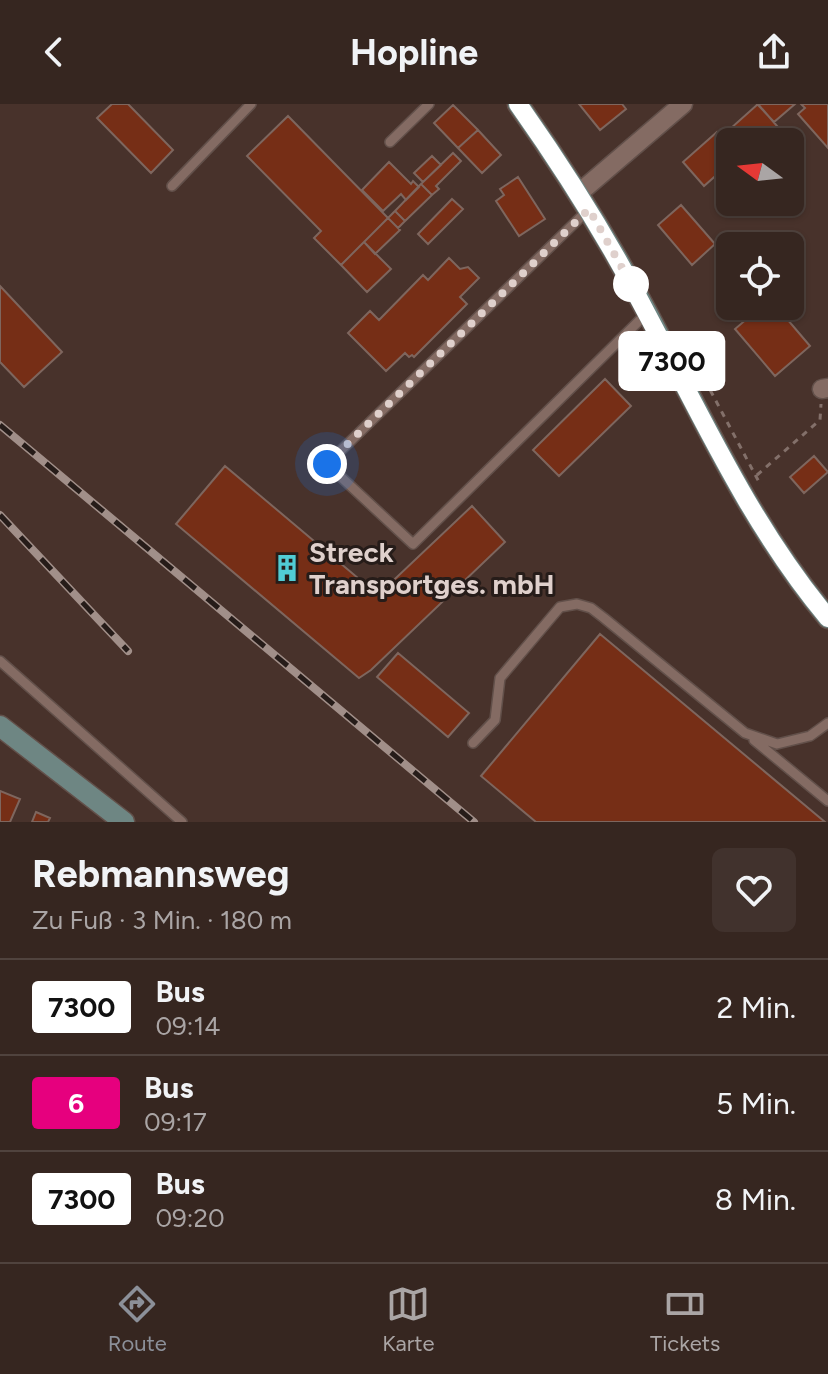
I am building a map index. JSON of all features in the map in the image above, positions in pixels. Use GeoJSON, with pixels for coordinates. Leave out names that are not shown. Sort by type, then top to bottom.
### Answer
{"type":"FeatureCollection","features":[{"type":"Feature","properties":{"kind":"main road"},"geometry":{"type":"LineString","coordinates":[[518,104],[584,201],[647,313],[733,479],[828,618]]}},
{"type":"Feature","properties":{"kind":"main road"},"geometry":{"type":"LineString","coordinates":[[0,726],[124,822]]}},
{"type":"Feature","properties":{"kind":"street"},"geometry":{"type":"LineString","coordinates":[[584,201],[683,104]]}},
{"type":"Feature","properties":{"kind":"lane"},"geometry":{"type":"LineString","coordinates":[[172,186],[251,104]]}},
{"type":"Feature","properties":{"kind":"lane"},"geometry":{"type":"LineString","coordinates":[[390,142],[429,104]]}},
{"type":"Feature","properties":{"kind":"lane"},"geometry":{"type":"LineString","coordinates":[[584,201],[327,464],[413,544],[647,313]]}},
{"type":"Feature","properties":{"kind":"lane"},"geometry":{"type":"LineString","coordinates":[[473,743],[495,720],[500,678],[560,607],[577,604],[591,608],[604,618],[828,801]]}},
{"type":"Feature","properties":{"kind":"lane"},"geometry":{"type":"LineString","coordinates":[[0,661],[182,822]]}},
{"type":"Feature","properties":{"kind":"lane"},"geometry":{"type":"LineString","coordinates":[[745,733],[777,744],[810,736],[828,723]]}},
{"type":"Feature","properties":{"kind":"path"},"geometry":{"type":"LineString","coordinates":[[757,475],[820,420],[825,389]]}},
{"type":"Feature","properties":{"kind":"building"},"geometry":{"type":"Polygon","coordinates":[[[112,104],[128,104],[173,150],[151,173],[97,118],[112,104]]]}},
{"type":"Feature","properties":{"kind":"building"},"geometry":{"type":"Polygon","coordinates":[[[579,104],[622,104],[626,109],[600,130],[579,104]]]}},
{"type":"Feature","properties":{"kind":"building"},"geometry":{"type":"Polygon","coordinates":[[[757,104],[795,104],[774,122],[757,104]]]}},
{"type":"Feature","properties":{"kind":"building"},"geometry":{"type":"Polygon","coordinates":[[[758,104],[777,126],[775,128],[731,128],[758,104]]]}},
{"type":"Feature","properties":{"kind":"building"},"geometry":{"type":"Polygon","coordinates":[[[801,104],[828,104],[828,148],[798,114],[805,108],[801,104]]]}},
{"type":"Feature","properties":{"kind":"building"},"geometry":{"type":"Polygon","coordinates":[[[453,105],[478,130],[458,148],[434,123],[453,105]]]}},
{"type":"Feature","properties":{"kind":"building"},"geometry":{"type":"Polygon","coordinates":[[[288,116],[388,218],[341,265],[314,238],[321,231],[247,156],[288,116]]]}},
{"type":"Feature","properties":{"kind":"building"},"geometry":{"type":"Polygon","coordinates":[[[478,130],[501,155],[482,173],[458,148],[478,130]]]}},
{"type":"Feature","properties":{"kind":"building"},"geometry":{"type":"Polygon","coordinates":[[[716,133],[716,175],[704,186],[683,162],[716,133]]]}},
{"type":"Feature","properties":{"kind":"building"},"geometry":{"type":"Polygon","coordinates":[[[453,153],[461,161],[436,186],[439,189],[432,195],[421,184],[453,153]]]}},
{"type":"Feature","properties":{"kind":"building"},"geometry":{"type":"Polygon","coordinates":[[[432,156],[441,165],[423,182],[414,173],[432,156]]]}},
{"type":"Feature","properties":{"kind":"building"},"geometry":{"type":"Polygon","coordinates":[[[389,162],[411,184],[413,181],[419,187],[406,200],[401,194],[383,211],[362,190],[389,162]]]}},
{"type":"Feature","properties":{"kind":"building"},"geometry":{"type":"Polygon","coordinates":[[[518,177],[545,219],[519,236],[496,201],[504,195],[500,189],[518,177]]]}},
{"type":"Feature","properties":{"kind":"building"},"geometry":{"type":"Polygon","coordinates":[[[421,184],[432,195],[405,221],[395,211],[421,184]]]}},
{"type":"Feature","properties":{"kind":"building"},"geometry":{"type":"Polygon","coordinates":[[[452,199],[463,209],[428,244],[418,234],[452,199]]]}},
{"type":"Feature","properties":{"kind":"building"},"geometry":{"type":"Polygon","coordinates":[[[681,205],[715,244],[692,265],[658,225],[681,205]]]}},
{"type":"Feature","properties":{"kind":"building"},"geometry":{"type":"Polygon","coordinates":[[[395,211],[405,221],[398,228],[388,218],[395,211]]]}},
{"type":"Feature","properties":{"kind":"building"},"geometry":{"type":"Polygon","coordinates":[[[388,218],[400,230],[375,254],[364,242],[388,218]]]}},
{"type":"Feature","properties":{"kind":"building"},"geometry":{"type":"Polygon","coordinates":[[[364,242],[391,269],[367,292],[341,265],[364,242]]]}},
{"type":"Feature","properties":{"kind":"building"},"geometry":{"type":"Polygon","coordinates":[[[449,258],[460,269],[468,267],[479,278],[460,297],[467,304],[414,357],[405,353],[386,371],[348,333],[370,311],[379,320],[423,275],[428,280],[449,258]]]}},
{"type":"Feature","properties":{"kind":"building"},"geometry":{"type":"Polygon","coordinates":[[[0,286],[62,352],[24,387],[0,362],[0,286]]]}},
{"type":"Feature","properties":{"kind":"building"},"geometry":{"type":"Polygon","coordinates":[[[746,320],[788,320],[810,346],[775,376],[735,329],[746,320]]]}},
{"type":"Feature","properties":{"kind":"building","name":"Streck Transportges. mbH"},"geometry":{"type":"Polygon","coordinates":[[[605,379],[631,406],[559,476],[533,450],[605,379]]]}},
{"type":"Feature","properties":{"kind":"building"},"geometry":{"type":"Polygon","coordinates":[[[814,456],[828,472],[804,493],[790,477],[814,456]]]}},
{"type":"Feature","properties":{"kind":"building","name":"Streck Transportges. mbH"},"geometry":{"type":"Polygon","coordinates":[[[225,466],[378,595],[472,506],[505,542],[359,678],[176,524],[225,466]]]}},
{"type":"Feature","properties":{"kind":"building"},"geometry":{"type":"Polygon","coordinates":[[[600,634],[825,822],[536,822],[481,776],[600,634]]]}},
{"type":"Feature","properties":{"kind":"building"},"geometry":{"type":"Polygon","coordinates":[[[398,653],[469,713],[448,737],[377,677],[398,653]]]}},
{"type":"Feature","properties":{"kind":"building"},"geometry":{"type":"Polygon","coordinates":[[[0,791],[20,799],[10,822],[0,822],[0,791]]]}},
{"type":"Feature","properties":{"kind":"building"},"geometry":{"type":"Polygon","coordinates":[[[36,812],[50,818],[48,822],[32,822],[36,812]]]}},
{"type":"Feature","properties":{"kind":"railway"},"geometry":{"type":"LineString","coordinates":[[0,425],[474,822]]}},
{"type":"Feature","properties":{"kind":"railway"},"geometry":{"type":"LineString","coordinates":[[0,515],[128,651]]}},
{"type":"Feature","properties":{"kind":"bus line","name":"7300"},"geometry":{"type":"LineString","coordinates":[[518,104],[589,209],[733,479],[828,618]]}},
{"type":"Feature","properties":{"kind":"place","name":"Streck Transportges. mbH"},"geometry":{"type":"Point","coordinates":[287,568]}},
{"type":"Feature","properties":{"kind":"route"},"geometry":{"type":"LineString","coordinates":[[327,464],[589,209],[631,284]]}}]}
